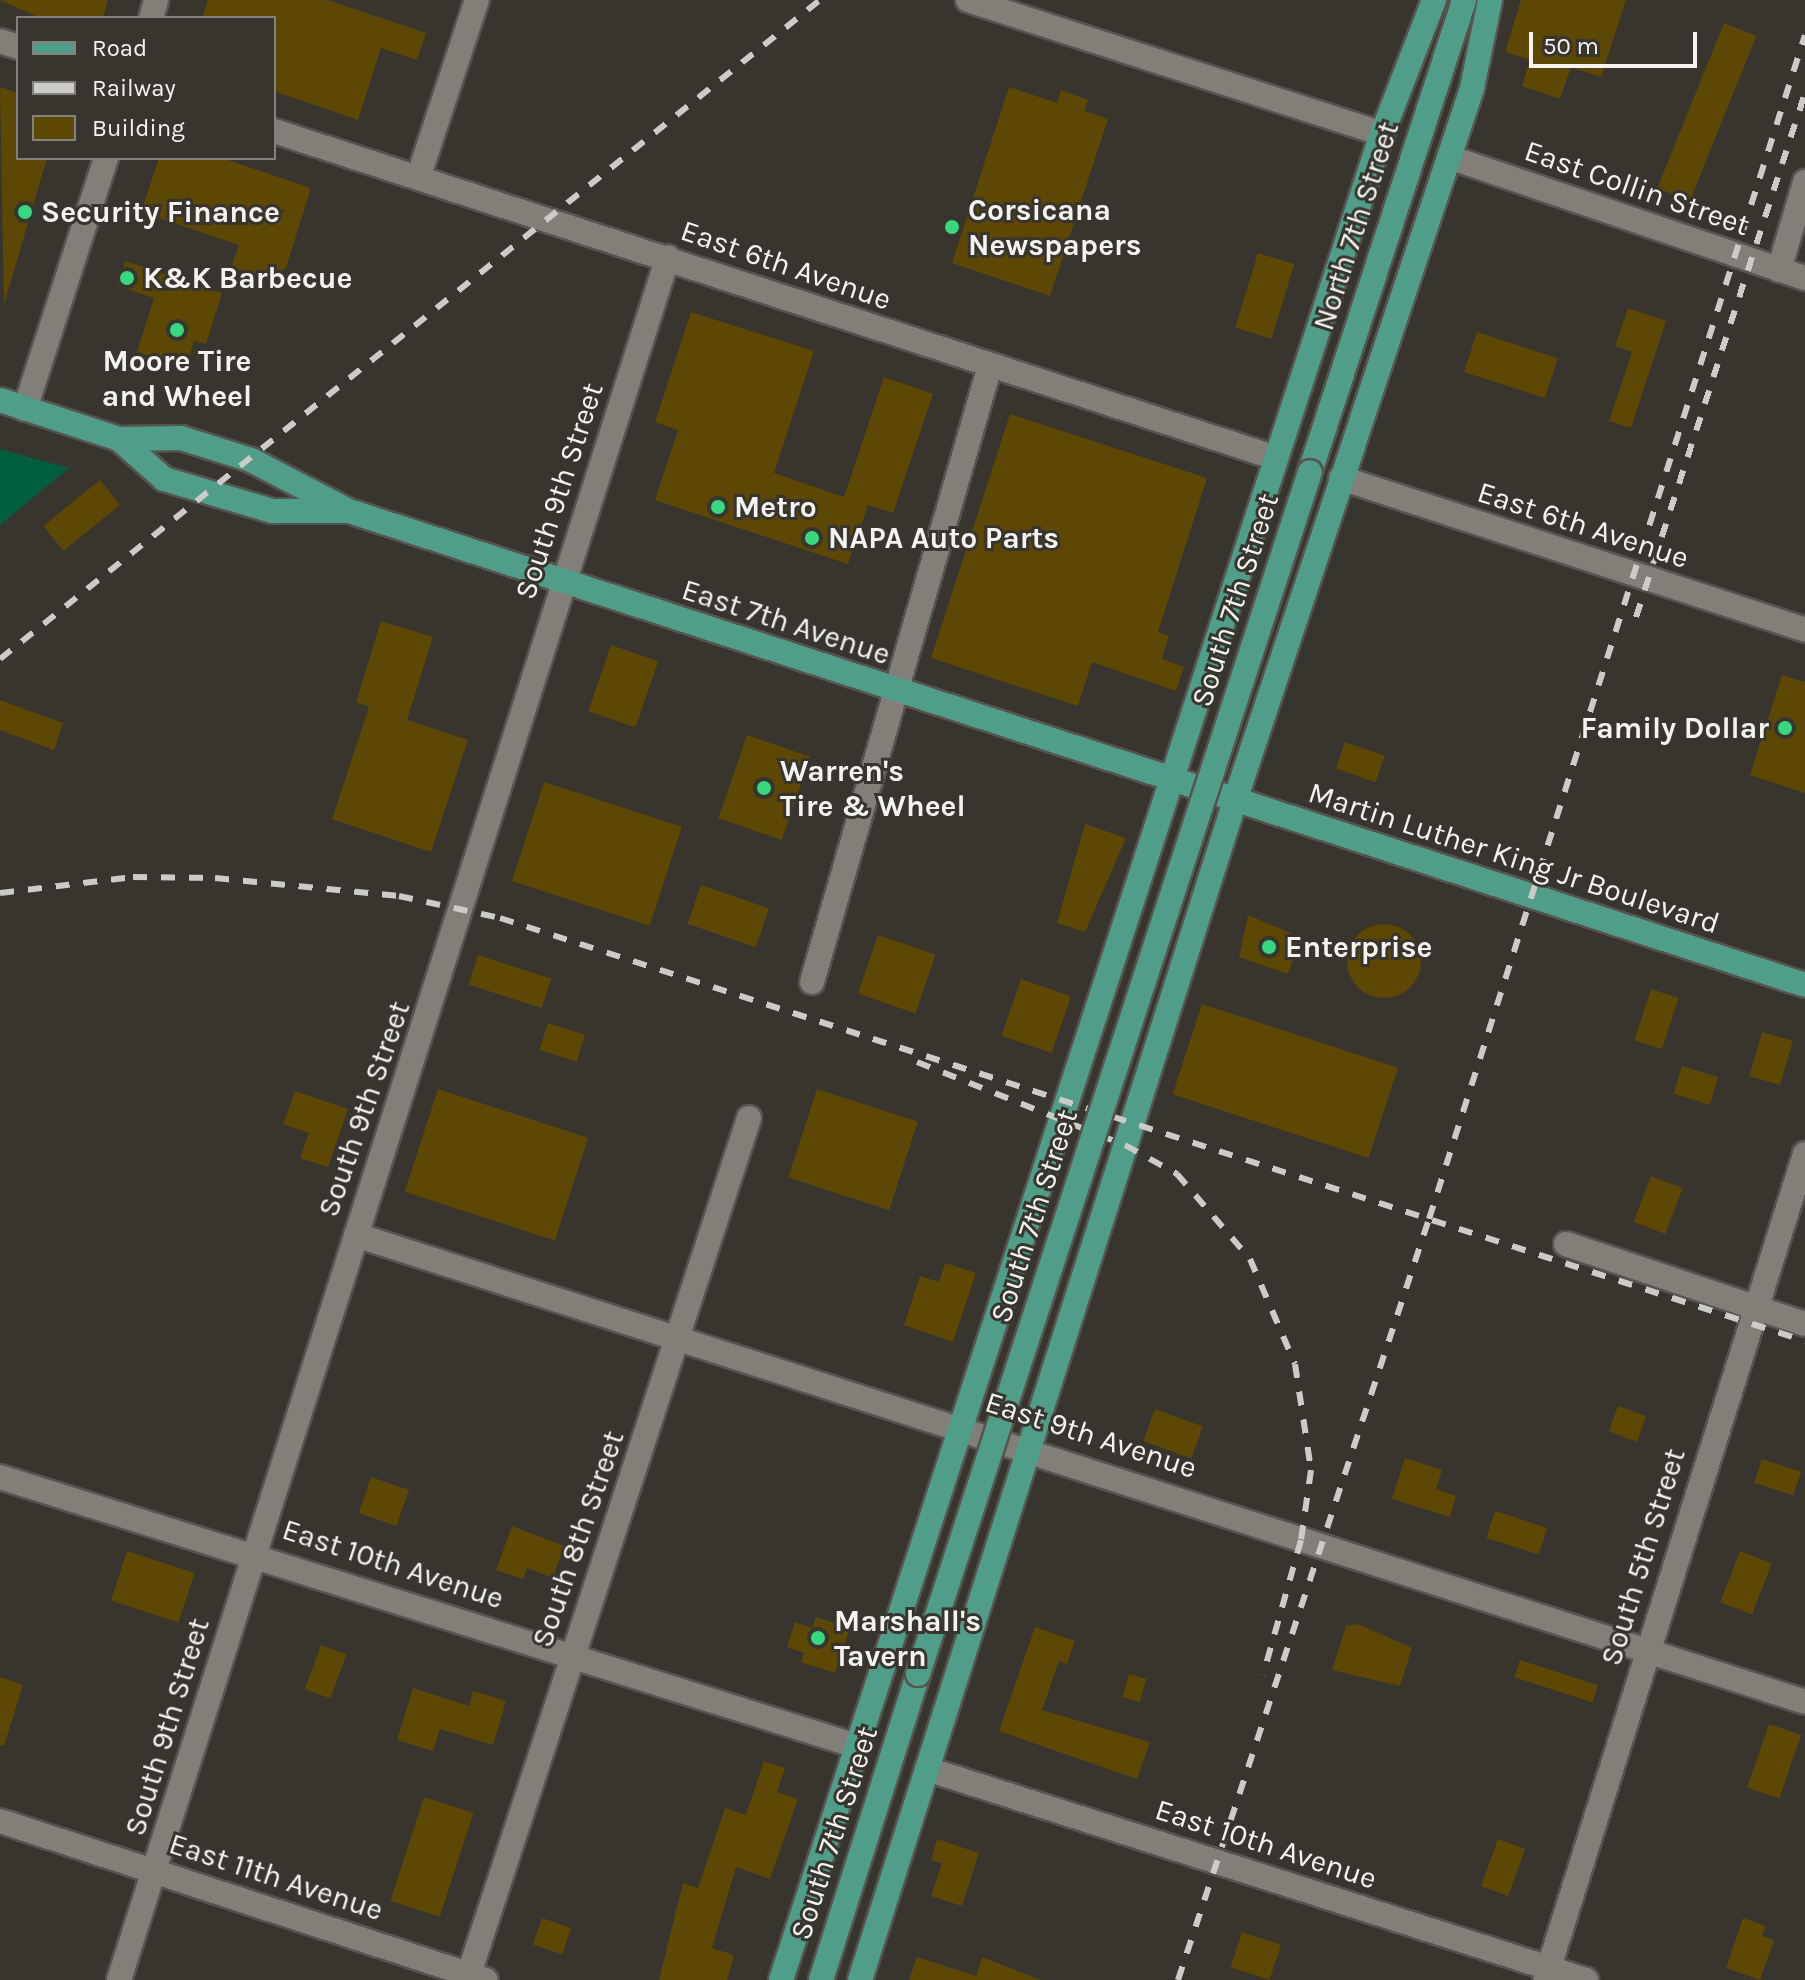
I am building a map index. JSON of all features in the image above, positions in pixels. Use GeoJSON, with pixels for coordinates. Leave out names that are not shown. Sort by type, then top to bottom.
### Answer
{"type":"FeatureCollection","features":[{"type":"Feature","properties":{"kind":"main road"},"geometry":{"type":"LineString","coordinates":[[781,1980],[1382,134],[1434,0]]}},
{"type":"Feature","properties":{"kind":"main road","name":"North 7th Street"},"geometry":{"type":"LineString","coordinates":[[1310,472],[1464,0]]}},
{"type":"Feature","properties":{"kind":"main road"},"geometry":{"type":"LineString","coordinates":[[860,1980],[1235,801],[1449,157],[1489,27],[1490,0]]}},
{"type":"Feature","properties":{"kind":"main road","name":"East 7th Avenue"},"geometry":{"type":"LineString","coordinates":[[0,400],[119,439],[181,438],[251,460],[349,511],[1203,791]]}},
{"type":"Feature","properties":{"kind":"main road","name":"East 7th Avenue"},"geometry":{"type":"LineString","coordinates":[[119,439],[164,479],[272,511],[349,511]]}},
{"type":"Feature","properties":{"kind":"main road","name":"South 7th Street"},"geometry":{"type":"LineString","coordinates":[[821,1980],[1310,472]]}},
{"type":"Feature","properties":{"kind":"main road","name":"Martin Luther King Jr Boulevard"},"geometry":{"type":"LineString","coordinates":[[1203,791],[1805,985]]}},
{"type":"Feature","properties":{"kind":"street"},"geometry":{"type":"LineString","coordinates":[[419,175],[477,0]]}},
{"type":"Feature","properties":{"kind":"street"},"geometry":{"type":"LineString","coordinates":[[968,0],[1382,134]]}},
{"type":"Feature","properties":{"kind":"street","name":"East 6th Avenue"},"geometry":{"type":"LineString","coordinates":[[276,132],[668,257],[989,369],[1276,458]]}},
{"type":"Feature","properties":{"kind":"street","name":"East Collin Street"},"geometry":{"type":"LineString","coordinates":[[1449,157],[1805,278]]}},
{"type":"Feature","properties":{"kind":"street"},"geometry":{"type":"LineString","coordinates":[[25,409],[105,160]]}},
{"type":"Feature","properties":{"kind":"street"},"geometry":{"type":"LineString","coordinates":[[1779,270],[1805,182]]}},
{"type":"Feature","properties":{"kind":"street","name":"South 9th Street"},"geometry":{"type":"LineString","coordinates":[[119,1980],[356,1235],[465,909],[563,581],[668,257]]}},
{"type":"Feature","properties":{"kind":"street"},"geometry":{"type":"LineString","coordinates":[[812,982],[989,369]]}},
{"type":"Feature","properties":{"kind":"street","name":"East 6th Avenue"},"geometry":{"type":"LineString","coordinates":[[1341,478],[1805,630]]}},
{"type":"Feature","properties":{"kind":"street","name":"South 8th Street"},"geometry":{"type":"LineString","coordinates":[[474,1978],[573,1655],[681,1336],[749,1118]]}},
{"type":"Feature","properties":{"kind":"street","name":"South 5th Street"},"geometry":{"type":"LineString","coordinates":[[1548,1974],[1805,1154]]}},
{"type":"Feature","properties":{"kind":"street","name":"East 9th Avenue"},"geometry":{"type":"LineString","coordinates":[[356,1235],[1030,1448],[1805,1702]]}},
{"type":"Feature","properties":{"kind":"street"},"geometry":{"type":"LineString","coordinates":[[1566,1244],[1805,1324]]}},
{"type":"Feature","properties":{"kind":"street","name":"East 10th Avenue"},"geometry":{"type":"LineString","coordinates":[[0,1477],[254,1553],[857,1746]]}},
{"type":"Feature","properties":{"kind":"street","name":"East 10th Avenue"},"geometry":{"type":"LineString","coordinates":[[927,1769],[1548,1974],[1586,1980]]}},
{"type":"Feature","properties":{"kind":"street","name":"East 11th Avenue"},"geometry":{"type":"LineString","coordinates":[[0,1821],[474,1978]]}},
{"type":"Feature","properties":{"kind":"green space"},"geometry":{"type":"Polygon","coordinates":[[[0,449],[69,468],[0,525],[0,449]]]}},
{"type":"Feature","properties":{"kind":"building"},"geometry":{"type":"Polygon","coordinates":[[[0,0],[108,0],[104,16],[36,16],[0,0]]]}},
{"type":"Feature","properties":{"kind":"building"},"geometry":{"type":"Polygon","coordinates":[[[208,0],[327,0],[426,33],[417,60],[381,48],[358,120],[276,92],[276,16],[203,16],[208,0]]]}},
{"type":"Feature","properties":{"kind":"building"},"geometry":{"type":"Polygon","coordinates":[[[1521,0],[1626,0],[1601,77],[1571,67],[1560,99],[1522,86],[1530,60],[1505,52],[1521,0]]]}},
{"type":"Feature","properties":{"kind":"building"},"geometry":{"type":"Polygon","coordinates":[[[1724,23],[1756,36],[1690,201],[1657,188],[1724,23]]]}},
{"type":"Feature","properties":{"kind":"building"},"geometry":{"type":"Polygon","coordinates":[[[0,87],[16,92],[16,160],[46,160],[4,305],[0,87]]]}},
{"type":"Feature","properties":{"kind":"building"},"geometry":{"type":"Polygon","coordinates":[[[1009,87],[1057,103],[1061,90],[1088,100],[1084,111],[1108,119],[1050,296],[952,263],[1009,87]]]}},
{"type":"Feature","properties":{"kind":"building"},"geometry":{"type":"Polygon","coordinates":[[[158,160],[228,160],[311,188],[286,268],[270,279],[231,267],[239,245],[141,212],[158,160]]]}},
{"type":"Feature","properties":{"kind":"building"},"geometry":{"type":"Polygon","coordinates":[[[1258,253],[1294,264],[1272,339],[1235,328],[1258,253]]]}},
{"type":"Feature","properties":{"kind":"building"},"geometry":{"type":"Polygon","coordinates":[[[125,261],[222,293],[206,344],[194,341],[186,367],[137,352],[154,298],[117,286],[125,261]]]}},
{"type":"Feature","properties":{"kind":"building"},"geometry":{"type":"Polygon","coordinates":[[[1628,308],[1666,321],[1631,428],[1609,421],[1632,352],[1615,346],[1628,308]]]}},
{"type":"Feature","properties":{"kind":"building"},"geometry":{"type":"Polygon","coordinates":[[[691,312],[814,351],[774,473],[844,497],[884,377],[933,394],[893,513],[868,505],[848,564],[655,500],[678,430],[655,422],[691,312]]]}},
{"type":"Feature","properties":{"kind":"building"},"geometry":{"type":"Polygon","coordinates":[[[1477,332],[1558,358],[1545,398],[1464,372],[1477,332]]]}},
{"type":"Feature","properties":{"kind":"building"},"geometry":{"type":"Polygon","coordinates":[[[1010,414],[1207,478],[1158,632],[1169,636],[1162,659],[1184,667],[1176,691],[1092,662],[1078,706],[931,658],[1010,414]]]}},
{"type":"Feature","properties":{"kind":"building"},"geometry":{"type":"Polygon","coordinates":[[[100,480],[120,505],[63,551],[43,526],[100,480]]]}},
{"type":"Feature","properties":{"kind":"building"},"geometry":{"type":"Polygon","coordinates":[[[381,621],[433,637],[407,720],[468,740],[431,852],[332,819],[369,707],[356,702],[381,621]]]}},
{"type":"Feature","properties":{"kind":"building"},"geometry":{"type":"Polygon","coordinates":[[[611,645],[658,661],[635,727],[588,711],[611,645]]]}},
{"type":"Feature","properties":{"kind":"building","name":"Family Dollar"},"geometry":{"type":"Polygon","coordinates":[[[1782,675],[1805,682],[1805,793],[1750,775],[1782,675]]]}},
{"type":"Feature","properties":{"kind":"building"},"geometry":{"type":"Polygon","coordinates":[[[0,700],[63,723],[54,750],[0,730],[0,700]]]}},
{"type":"Feature","properties":{"kind":"building","name":"Warren's Tire & Wheel"},"geometry":{"type":"Polygon","coordinates":[[[747,735],[810,757],[782,840],[718,818],[747,735]]]}},
{"type":"Feature","properties":{"kind":"building"},"geometry":{"type":"Polygon","coordinates":[[[1345,742],[1385,756],[1376,782],[1336,768],[1345,742]]]}},
{"type":"Feature","properties":{"kind":"building"},"geometry":{"type":"Polygon","coordinates":[[[544,782],[682,827],[650,926],[512,881],[544,782]]]}},
{"type":"Feature","properties":{"kind":"building"},"geometry":{"type":"Polygon","coordinates":[[[1085,824],[1126,838],[1085,932],[1057,923],[1085,824]]]}},
{"type":"Feature","properties":{"kind":"building"},"geometry":{"type":"Polygon","coordinates":[[[701,885],[769,908],[756,947],[688,924],[701,885]]]}},
{"type":"Feature","properties":{"kind":"building","name":"Enterprise"},"geometry":{"type":"Polygon","coordinates":[[[1248,915],[1300,937],[1288,974],[1239,957],[1248,915]]]}},
{"type":"Feature","properties":{"kind":"building"},"geometry":{"type":"Polygon","coordinates":[[[1384,924],[1398,927],[1410,935],[1418,947],[1421,961],[1418,975],[1410,987],[1398,995],[1384,998],[1370,995],[1358,987],[1350,975],[1347,961],[1350,947],[1358,935],[1370,927],[1384,924]]]}},
{"type":"Feature","properties":{"kind":"building"},"geometry":{"type":"Polygon","coordinates":[[[878,935],[936,955],[915,1013],[858,994],[878,935]]]}},
{"type":"Feature","properties":{"kind":"building"},"geometry":{"type":"Polygon","coordinates":[[[478,955],[551,979],[542,1008],[468,984],[478,955]]]}},
{"type":"Feature","properties":{"kind":"building"},"geometry":{"type":"Polygon","coordinates":[[[1021,979],[1071,996],[1052,1053],[1001,1036],[1021,979]]]}},
{"type":"Feature","properties":{"kind":"building"},"geometry":{"type":"Polygon","coordinates":[[[1651,989],[1679,998],[1662,1049],[1634,1040],[1651,989]]]}},
{"type":"Feature","properties":{"kind":"building"},"geometry":{"type":"Polygon","coordinates":[[[1202,1004],[1398,1068],[1369,1158],[1173,1094],[1202,1004]]]}},
{"type":"Feature","properties":{"kind":"building"},"geometry":{"type":"Polygon","coordinates":[[[548,1023],[585,1035],[576,1062],[539,1050],[548,1023]]]}},
{"type":"Feature","properties":{"kind":"building"},"geometry":{"type":"Polygon","coordinates":[[[1762,1032],[1793,1041],[1780,1085],[1749,1076],[1762,1032]]]}},
{"type":"Feature","properties":{"kind":"building"},"geometry":{"type":"Polygon","coordinates":[[[1682,1066],[1718,1077],[1710,1105],[1674,1094],[1682,1066]]]}},
{"type":"Feature","properties":{"kind":"building"},"geometry":{"type":"Polygon","coordinates":[[[438,1089],[588,1138],[555,1241],[405,1192],[438,1089]]]}},
{"type":"Feature","properties":{"kind":"building"},"geometry":{"type":"Polygon","coordinates":[[[817,1089],[918,1122],[889,1210],[788,1177],[817,1089]]]}},
{"type":"Feature","properties":{"kind":"building"},"geometry":{"type":"Polygon","coordinates":[[[295,1091],[348,1109],[328,1167],[300,1158],[309,1133],[283,1124],[295,1091]]]}},
{"type":"Feature","properties":{"kind":"building"},"geometry":{"type":"Polygon","coordinates":[[[1651,1176],[1683,1188],[1665,1234],[1633,1222],[1651,1176]]]}},
{"type":"Feature","properties":{"kind":"building"},"geometry":{"type":"Polygon","coordinates":[[[945,1263],[976,1273],[953,1342],[904,1325],[920,1276],[939,1282],[945,1263]]]}},
{"type":"Feature","properties":{"kind":"building"},"geometry":{"type":"Polygon","coordinates":[[[1618,1406],[1646,1416],[1637,1442],[1609,1431],[1618,1406]]]}},
{"type":"Feature","properties":{"kind":"building"},"geometry":{"type":"Polygon","coordinates":[[[1155,1409],[1203,1426],[1191,1458],[1143,1441],[1155,1409]]]}},
{"type":"Feature","properties":{"kind":"building"},"geometry":{"type":"Polygon","coordinates":[[[1405,1458],[1442,1470],[1436,1489],[1456,1496],[1450,1517],[1392,1499],[1405,1458]]]}},
{"type":"Feature","properties":{"kind":"building"},"geometry":{"type":"Polygon","coordinates":[[[1762,1459],[1801,1472],[1793,1495],[1754,1483],[1762,1459]]]}},
{"type":"Feature","properties":{"kind":"building"},"geometry":{"type":"Polygon","coordinates":[[[371,1477],[409,1490],[396,1526],[359,1513],[371,1477]]]}},
{"type":"Feature","properties":{"kind":"building"},"geometry":{"type":"Polygon","coordinates":[[[1495,1511],[1547,1528],[1539,1555],[1486,1538],[1495,1511]]]}},
{"type":"Feature","properties":{"kind":"building"},"geometry":{"type":"Polygon","coordinates":[[[512,1526],[564,1546],[553,1578],[527,1568],[523,1579],[496,1570],[512,1526]]]}},
{"type":"Feature","properties":{"kind":"building"},"geometry":{"type":"Polygon","coordinates":[[[127,1551],[195,1573],[178,1622],[111,1600],[127,1551]]]}},
{"type":"Feature","properties":{"kind":"building"},"geometry":{"type":"Polygon","coordinates":[[[1740,1551],[1772,1563],[1752,1615],[1720,1602],[1740,1551]]]}},
{"type":"Feature","properties":{"kind":"building","name":"Marshall's Tavern"},"geometry":{"type":"Polygon","coordinates":[[[816,1617],[850,1628],[835,1673],[801,1662],[804,1653],[787,1647],[795,1622],[812,1628],[816,1617]]]}},
{"type":"Feature","properties":{"kind":"building"},"geometry":{"type":"Polygon","coordinates":[[[1358,1624],[1412,1648],[1400,1686],[1332,1670],[1346,1626],[1358,1624]]]}},
{"type":"Feature","properties":{"kind":"building"},"geometry":{"type":"Polygon","coordinates":[[[1035,1627],[1075,1641],[1067,1664],[1059,1661],[1042,1710],[1150,1742],[1137,1779],[999,1731],[1035,1627]]]}},
{"type":"Feature","properties":{"kind":"building"},"geometry":{"type":"Polygon","coordinates":[[[321,1645],[346,1654],[330,1698],[305,1689],[321,1645]]]}},
{"type":"Feature","properties":{"kind":"building"},"geometry":{"type":"Polygon","coordinates":[[[1520,1660],[1598,1685],[1592,1702],[1514,1677],[1520,1660]]]}},
{"type":"Feature","properties":{"kind":"building"},"geometry":{"type":"Polygon","coordinates":[[[1129,1674],[1146,1679],[1140,1702],[1122,1697],[1129,1674]]]}},
{"type":"Feature","properties":{"kind":"building"},"geometry":{"type":"Polygon","coordinates":[[[0,1677],[23,1685],[4,1746],[0,1745],[0,1677]]]}},
{"type":"Feature","properties":{"kind":"building"},"geometry":{"type":"Polygon","coordinates":[[[413,1688],[469,1706],[473,1691],[506,1701],[493,1745],[440,1729],[433,1751],[397,1740],[413,1688]]]}},
{"type":"Feature","properties":{"kind":"building"},"geometry":{"type":"Polygon","coordinates":[[[1769,1724],[1801,1735],[1779,1798],[1747,1787],[1769,1724]]]}},
{"type":"Feature","properties":{"kind":"building"},"geometry":{"type":"Polygon","coordinates":[[[764,1761],[785,1768],[777,1792],[798,1799],[770,1879],[736,1867],[712,1948],[734,1955],[727,1980],[659,1980],[683,1883],[698,1888],[725,1808],[746,1815],[764,1761]]]}},
{"type":"Feature","properties":{"kind":"building"},"geometry":{"type":"Polygon","coordinates":[[[424,1797],[473,1813],[440,1917],[390,1901],[424,1797]]]}},
{"type":"Feature","properties":{"kind":"building"},"geometry":{"type":"Polygon","coordinates":[[[937,1839],[979,1853],[962,1906],[931,1896],[942,1863],[931,1860],[937,1839]]]}},
{"type":"Feature","properties":{"kind":"building"},"geometry":{"type":"Polygon","coordinates":[[[1498,1839],[1525,1849],[1508,1896],[1481,1886],[1498,1839]]]}},
{"type":"Feature","properties":{"kind":"building"},"geometry":{"type":"Polygon","coordinates":[[[542,1918],[571,1928],[562,1955],[533,1944],[542,1918]]]}},
{"type":"Feature","properties":{"kind":"building"},"geometry":{"type":"Polygon","coordinates":[[[1743,1918],[1766,1926],[1762,1936],[1774,1940],[1760,1980],[1726,1968],[1743,1918]]]}},
{"type":"Feature","properties":{"kind":"building"},"geometry":{"type":"Polygon","coordinates":[[[1242,1932],[1281,1945],[1270,1980],[1231,1967],[1242,1932]]]}},
{"type":"Feature","properties":{"kind":"building"},"geometry":{"type":"Polygon","coordinates":[[[917,1957],[976,1976],[982,1957],[1041,1980],[909,1980],[917,1957]]]}},
{"type":"Feature","properties":{"kind":"railway"},"geometry":{"type":"LineString","coordinates":[[0,659],[820,0]]}},
{"type":"Feature","properties":{"kind":"railway"},"geometry":{"type":"LineString","coordinates":[[1178,1980],[1429,1219],[1805,35]]}},
{"type":"Feature","properties":{"kind":"railway"},"geometry":{"type":"LineString","coordinates":[[1636,617],[1805,93]]}},
{"type":"Feature","properties":{"kind":"railway"},"geometry":{"type":"LineString","coordinates":[[0,893],[133,877],[215,878],[399,896],[500,918],[1805,1341]]}},
{"type":"Feature","properties":{"kind":"railway"},"geometry":{"type":"LineString","coordinates":[[917,1062],[1125,1145],[1177,1174],[1250,1259],[1295,1364],[1311,1470],[1301,1540],[1263,1675]]}},
{"type":"Feature","properties":{"kind":"place","name":"Security Finance"},"geometry":{"type":"Point","coordinates":[25,212]}},
{"type":"Feature","properties":{"kind":"place","name":"Corsicana Newspapers"},"geometry":{"type":"Point","coordinates":[952,227]}},
{"type":"Feature","properties":{"kind":"place","name":"K&K Barbecue"},"geometry":{"type":"Point","coordinates":[127,278]}},
{"type":"Feature","properties":{"kind":"place","name":"Moore Tire and Wheel"},"geometry":{"type":"Point","coordinates":[177,330]}},
{"type":"Feature","properties":{"kind":"place","name":"Metro"},"geometry":{"type":"Point","coordinates":[718,507]}},
{"type":"Feature","properties":{"kind":"place","name":"NAPA Auto Parts"},"geometry":{"type":"Point","coordinates":[812,538]}},
{"type":"Feature","properties":{"kind":"place","name":"Family Dollar"},"geometry":{"type":"Point","coordinates":[1785,728]}},
{"type":"Feature","properties":{"kind":"place","name":"Warren's Tire & Wheel"},"geometry":{"type":"Point","coordinates":[764,788]}},
{"type":"Feature","properties":{"kind":"place","name":"Enterprise"},"geometry":{"type":"Point","coordinates":[1269,947]}},
{"type":"Feature","properties":{"kind":"place","name":"Marshall's Tavern"},"geometry":{"type":"Point","coordinates":[818,1638]}}]}
